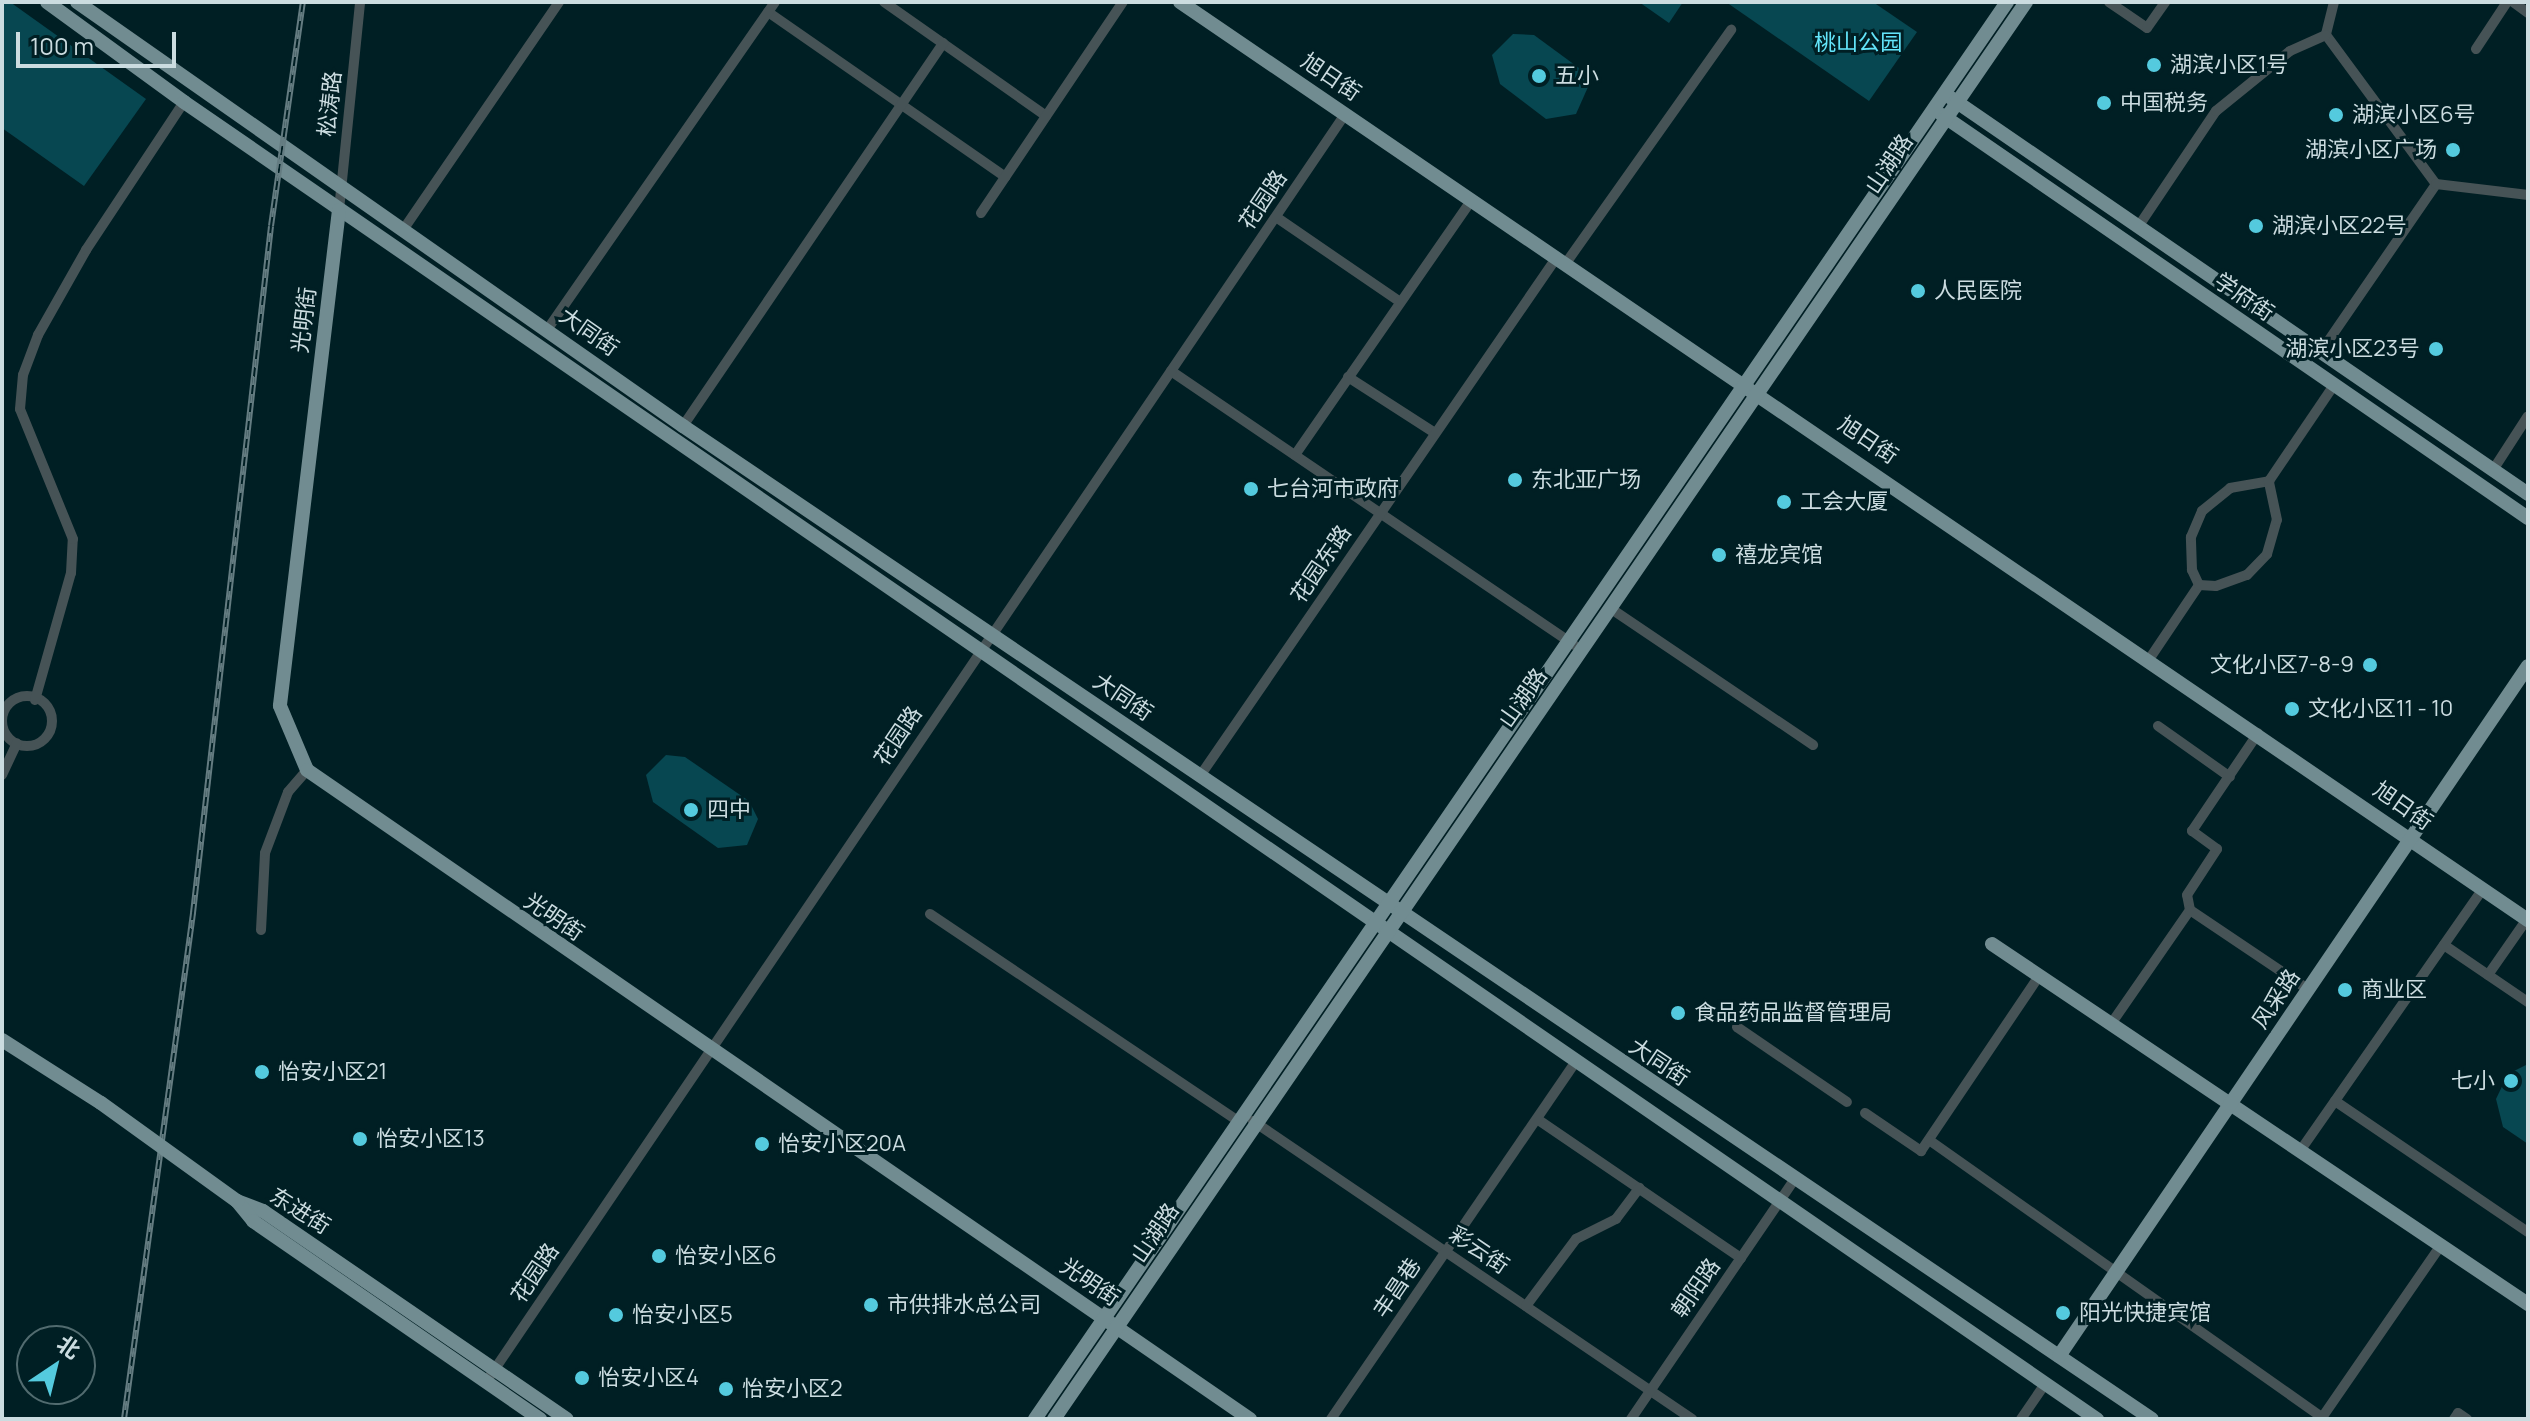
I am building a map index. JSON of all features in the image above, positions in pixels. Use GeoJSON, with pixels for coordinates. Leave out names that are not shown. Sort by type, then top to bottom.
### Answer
{"type":"FeatureCollection","features":[{"type":"Feature","properties":{"kind":"main road","name":"大同街"},"geometry":{"type":"LineString","coordinates":[[47,2],[339,210],[2097,1419]]}},
{"type":"Feature","properties":{"kind":"main road","name":"大同街"},"geometry":{"type":"LineString","coordinates":[[76,2],[683,426],[1794,1180],[2152,1419]]}},
{"type":"Feature","properties":{"kind":"main road","name":"旭日街"},"geometry":{"type":"LineString","coordinates":[[1180,2],[2150,658],[2528,920]]}},
{"type":"Feature","properties":{"kind":"main road","name":"山湖路"},"geometry":{"type":"LineString","coordinates":[[1054,1419],[1760,394],[1941,114],[2007,2]]}},
{"type":"Feature","properties":{"kind":"main road","name":"山湖路"},"geometry":{"type":"LineString","coordinates":[[1951,98],[2026,2]]}},
{"type":"Feature","properties":{"kind":"main road","name":"学府街"},"geometry":{"type":"LineString","coordinates":[[1951,98],[2528,494]]}},
{"type":"Feature","properties":{"kind":"main road","name":"山湖路"},"geometry":{"type":"LineString","coordinates":[[1035,1419],[1567,640],[1746,384],[1941,114]]}},
{"type":"Feature","properties":{"kind":"main road","name":"学府街"},"geometry":{"type":"LineString","coordinates":[[1941,114],[2528,518]]}},
{"type":"Feature","properties":{"kind":"main road","name":"光明街"},"geometry":{"type":"LineString","coordinates":[[339,210],[280,706],[307,770],[1250,1419]]}},
{"type":"Feature","properties":{"kind":"main road"},"geometry":{"type":"LineString","coordinates":[[2253,330],[2252,318],[2263,314]]}},
{"type":"Feature","properties":{"kind":"main road","name":"风采路"},"geometry":{"type":"LineString","coordinates":[[2059,1356],[2528,666]]}},
{"type":"Feature","properties":{"kind":"main road"},"geometry":{"type":"LineString","coordinates":[[1992,944],[2528,1304]]}},
{"type":"Feature","properties":{"kind":"main road"},"geometry":{"type":"LineString","coordinates":[[2,1040],[101,1103],[237,1201]]}},
{"type":"Feature","properties":{"kind":"main road","name":"东进街"},"geometry":{"type":"LineString","coordinates":[[237,1201],[263,1211],[567,1419]]}},
{"type":"Feature","properties":{"kind":"main road","name":"东进街"},"geometry":{"type":"LineString","coordinates":[[237,1201],[253,1221],[540,1419]]}},
{"type":"Feature","properties":{"kind":"street"},"geometry":{"type":"LineString","coordinates":[[67,18],[76,2]]}},
{"type":"Feature","properties":{"kind":"street","name":"松涛路"},"geometry":{"type":"LineString","coordinates":[[339,210],[360,2]]}},
{"type":"Feature","properties":{"kind":"street"},"geometry":{"type":"LineString","coordinates":[[403,230],[559,2]]}},
{"type":"Feature","properties":{"kind":"street"},"geometry":{"type":"LineString","coordinates":[[547,330],[775,2]]}},
{"type":"Feature","properties":{"kind":"street"},"geometry":{"type":"LineString","coordinates":[[884,2],[1046,116]]}},
{"type":"Feature","properties":{"kind":"street"},"geometry":{"type":"LineString","coordinates":[[981,213],[1123,2]]}},
{"type":"Feature","properties":{"kind":"street"},"geometry":{"type":"LineString","coordinates":[[2109,2],[2147,28],[2165,2]]}},
{"type":"Feature","properties":{"kind":"street"},"geometry":{"type":"LineString","coordinates":[[2326,35],[2334,2]]}},
{"type":"Feature","properties":{"kind":"street"},"geometry":{"type":"LineString","coordinates":[[2476,49],[2510,2],[2528,13]]}},
{"type":"Feature","properties":{"kind":"street"},"geometry":{"type":"LineString","coordinates":[[768,12],[1005,177]]}},
{"type":"Feature","properties":{"kind":"street","name":"花园东路"},"geometry":{"type":"LineString","coordinates":[[1200,776],[1435,433],[1731,30]]}},
{"type":"Feature","properties":{"kind":"street"},"geometry":{"type":"LineString","coordinates":[[2326,35],[2436,184],[2528,195]]}},
{"type":"Feature","properties":{"kind":"street"},"geometry":{"type":"LineString","coordinates":[[2138,227],[2216,111],[2290,51],[2326,35]]}},
{"type":"Feature","properties":{"kind":"street"},"geometry":{"type":"LineString","coordinates":[[683,426],[943,43]]}},
{"type":"Feature","properties":{"kind":"street"},"geometry":{"type":"LineString","coordinates":[[35,700],[71,573],[73,539],[20,409],[23,375],[38,335],[86,250],[184,102]]}},
{"type":"Feature","properties":{"kind":"street","name":"花园路"},"geometry":{"type":"LineString","coordinates":[[486,1382],[1345,114]]}},
{"type":"Feature","properties":{"kind":"street"},"geometry":{"type":"LineString","coordinates":[[2320,353],[2436,184]]}},
{"type":"Feature","properties":{"kind":"street"},"geometry":{"type":"LineString","coordinates":[[1295,455],[1472,199]]}},
{"type":"Feature","properties":{"kind":"street"},"geometry":{"type":"LineString","coordinates":[[1276,217],[1400,302]]}},
{"type":"Feature","properties":{"kind":"street"},"geometry":{"type":"LineString","coordinates":[[1171,371],[1583,650]]}},
{"type":"Feature","properties":{"kind":"street"},"geometry":{"type":"LineString","coordinates":[[1348,377],[1435,433]]}},
{"type":"Feature","properties":{"kind":"street"},"geometry":{"type":"LineString","coordinates":[[2199,585],[2216,586],[2247,575],[2267,554],[2277,520],[2269,481],[2334,385]]}},
{"type":"Feature","properties":{"kind":"street"},"geometry":{"type":"LineString","coordinates":[[2493,470],[2528,416]]}},
{"type":"Feature","properties":{"kind":"street"},"geometry":{"type":"LineString","coordinates":[[2150,658],[2199,585],[2190,546],[2202,511],[2230,488],[2269,481]]}},
{"type":"Feature","properties":{"kind":"street"},"geometry":{"type":"LineString","coordinates":[[1610,608],[1813,745]]}},
{"type":"Feature","properties":{"kind":"street"},"geometry":{"type":"LineString","coordinates":[[17,697],[48,705],[51,730],[40,743],[17,743],[5,733],[4,709],[17,697]]}},
{"type":"Feature","properties":{"kind":"street"},"geometry":{"type":"LineString","coordinates":[[2158,726],[2230,777]]}},
{"type":"Feature","properties":{"kind":"street"},"geometry":{"type":"LineString","coordinates":[[2258,733],[2192,831],[2217,849],[2187,895],[2190,910],[2309,990]]}},
{"type":"Feature","properties":{"kind":"street"},"geometry":{"type":"LineString","coordinates":[[2,775],[17,743]]}},
{"type":"Feature","properties":{"kind":"street"},"geometry":{"type":"LineString","coordinates":[[261,930],[265,853],[288,792],[307,770]]}},
{"type":"Feature","properties":{"kind":"street"},"geometry":{"type":"LineString","coordinates":[[2300,1151],[2483,889]]}},
{"type":"Feature","properties":{"kind":"street"},"geometry":{"type":"LineString","coordinates":[[2111,1024],[2190,910]]}},
{"type":"Feature","properties":{"kind":"street","name":"彩云街"},"geometry":{"type":"LineString","coordinates":[[930,914],[1240,1118],[1257,1123],[1692,1419]]}},
{"type":"Feature","properties":{"kind":"street"},"geometry":{"type":"LineString","coordinates":[[2488,975],[2528,920]]}},
{"type":"Feature","properties":{"kind":"street"},"geometry":{"type":"LineString","coordinates":[[2444,945],[2528,1002]]}},
{"type":"Feature","properties":{"kind":"street"},"geometry":{"type":"LineString","coordinates":[[1865,1113],[1921,1151],[2039,976]]}},
{"type":"Feature","properties":{"kind":"street"},"geometry":{"type":"LineString","coordinates":[[1737,1027],[1847,1102]]}},
{"type":"Feature","properties":{"kind":"street","name":"丰昌巷"},"geometry":{"type":"LineString","coordinates":[[1331,1419],[1577,1060]]}},
{"type":"Feature","properties":{"kind":"street"},"geometry":{"type":"LineString","coordinates":[[2335,1101],[2527,1229]]}},
{"type":"Feature","properties":{"kind":"street"},"geometry":{"type":"LineString","coordinates":[[1537,1119],[1741,1258]]}},
{"type":"Feature","properties":{"kind":"street"},"geometry":{"type":"LineString","coordinates":[[1929,1140],[2118,1269],[2179,1319],[2322,1418],[2441,1245]]}},
{"type":"Feature","properties":{"kind":"street","name":"朝阳路"},"geometry":{"type":"LineString","coordinates":[[1631,1419],[1794,1180]]}},
{"type":"Feature","properties":{"kind":"street"},"geometry":{"type":"LineString","coordinates":[[1526,1306],[1576,1239],[1616,1219],[1639,1188]]}},
{"type":"Feature","properties":{"kind":"street"},"geometry":{"type":"LineString","coordinates":[[2021,1419],[2045,1384]]}},
{"type":"Feature","properties":{"kind":"street"},"geometry":{"type":"LineString","coordinates":[[2454,1419],[2458,1413],[2467,1419]]}},
{"type":"Feature","properties":{"kind":"green space"},"geometry":{"type":"Polygon","coordinates":[[[10,2],[146,99],[84,186],[2,128],[2,4],[10,2]]]}},
{"type":"Feature","properties":{"kind":"green space"},"geometry":{"type":"Polygon","coordinates":[[[1639,2],[1683,2],[1669,23],[1639,2]]]}},
{"type":"Feature","properties":{"kind":"green space","name":"桃山公园"},"geometry":{"type":"Polygon","coordinates":[[[1726,2],[1873,2],[1917,32],[1869,101],[1726,2]]]}},
{"type":"Feature","properties":{"kind":"green space","name":"五小"},"geometry":{"type":"Polygon","coordinates":[[[1513,34],[1534,35],[1579,68],[1588,87],[1576,114],[1546,119],[1500,84],[1492,55],[1513,34]]]}},
{"type":"Feature","properties":{"kind":"green space"},"geometry":{"type":"Polygon","coordinates":[[[666,755],[685,757],[749,801],[758,819],[747,845],[718,848],[653,802],[646,775],[666,755]]]}},
{"type":"Feature","properties":{"kind":"green space"},"geometry":{"type":"Polygon","coordinates":[[[2528,1064],[2528,1144],[2503,1127],[2496,1099],[2508,1074],[2528,1064]]]}},
{"type":"Feature","properties":{"kind":"railway"},"geometry":{"type":"LineString","coordinates":[[124,1419],[193,913],[271,226],[303,2]]}},
{"type":"Feature","properties":{"kind":"place","name":"湖滨小区1号"},"geometry":{"type":"Point","coordinates":[2154,65]}},
{"type":"Feature","properties":{"kind":"place","name":"五小"},"geometry":{"type":"Point","coordinates":[1539,76]}},
{"type":"Feature","properties":{"kind":"place","name":"中国税务"},"geometry":{"type":"Point","coordinates":[2104,103]}},
{"type":"Feature","properties":{"kind":"place","name":"湖滨小区6号"},"geometry":{"type":"Point","coordinates":[2336,115]}},
{"type":"Feature","properties":{"kind":"place","name":"湖滨小区广场"},"geometry":{"type":"Point","coordinates":[2453,150]}},
{"type":"Feature","properties":{"kind":"place","name":"湖滨小区22号"},"geometry":{"type":"Point","coordinates":[2256,226]}},
{"type":"Feature","properties":{"kind":"place","name":"人民医院"},"geometry":{"type":"Point","coordinates":[1918,291]}},
{"type":"Feature","properties":{"kind":"place","name":"湖滨小区23号"},"geometry":{"type":"Point","coordinates":[2436,349]}},
{"type":"Feature","properties":{"kind":"place","name":"东北亚广场"},"geometry":{"type":"Point","coordinates":[1515,480]}},
{"type":"Feature","properties":{"kind":"place","name":"七台河市政府"},"geometry":{"type":"Point","coordinates":[1251,489]}},
{"type":"Feature","properties":{"kind":"place","name":"工会大厦"},"geometry":{"type":"Point","coordinates":[1784,502]}},
{"type":"Feature","properties":{"kind":"place","name":"禧龙宾馆"},"geometry":{"type":"Point","coordinates":[1719,555]}},
{"type":"Feature","properties":{"kind":"place","name":"文化小区7-8-9"},"geometry":{"type":"Point","coordinates":[2370,665]}},
{"type":"Feature","properties":{"kind":"place","name":"文化小区11 - 10"},"geometry":{"type":"Point","coordinates":[2292,709]}},
{"type":"Feature","properties":{"kind":"place","name":"四中"},"geometry":{"type":"Point","coordinates":[691,810]}},
{"type":"Feature","properties":{"kind":"place","name":"商业区"},"geometry":{"type":"Point","coordinates":[2345,990]}},
{"type":"Feature","properties":{"kind":"place","name":"食品药品监督管理局"},"geometry":{"type":"Point","coordinates":[1678,1013]}},
{"type":"Feature","properties":{"kind":"place","name":"怡安小区21"},"geometry":{"type":"Point","coordinates":[262,1072]}},
{"type":"Feature","properties":{"kind":"place","name":"七小"},"geometry":{"type":"Point","coordinates":[2511,1081]}},
{"type":"Feature","properties":{"kind":"place","name":"怡安小区13"},"geometry":{"type":"Point","coordinates":[360,1139]}},
{"type":"Feature","properties":{"kind":"place","name":"怡安小区20A"},"geometry":{"type":"Point","coordinates":[762,1144]}},
{"type":"Feature","properties":{"kind":"place","name":"怡安小区6"},"geometry":{"type":"Point","coordinates":[659,1256]}},
{"type":"Feature","properties":{"kind":"place","name":"市供排水总公司"},"geometry":{"type":"Point","coordinates":[871,1305]}},
{"type":"Feature","properties":{"kind":"place","name":"阳光快捷宾馆"},"geometry":{"type":"Point","coordinates":[2063,1313]}},
{"type":"Feature","properties":{"kind":"place","name":"怡安小区5"},"geometry":{"type":"Point","coordinates":[616,1315]}},
{"type":"Feature","properties":{"kind":"place","name":"怡安小区4"},"geometry":{"type":"Point","coordinates":[582,1378]}},
{"type":"Feature","properties":{"kind":"place","name":"怡安小区2"},"geometry":{"type":"Point","coordinates":[726,1389]}}]}
